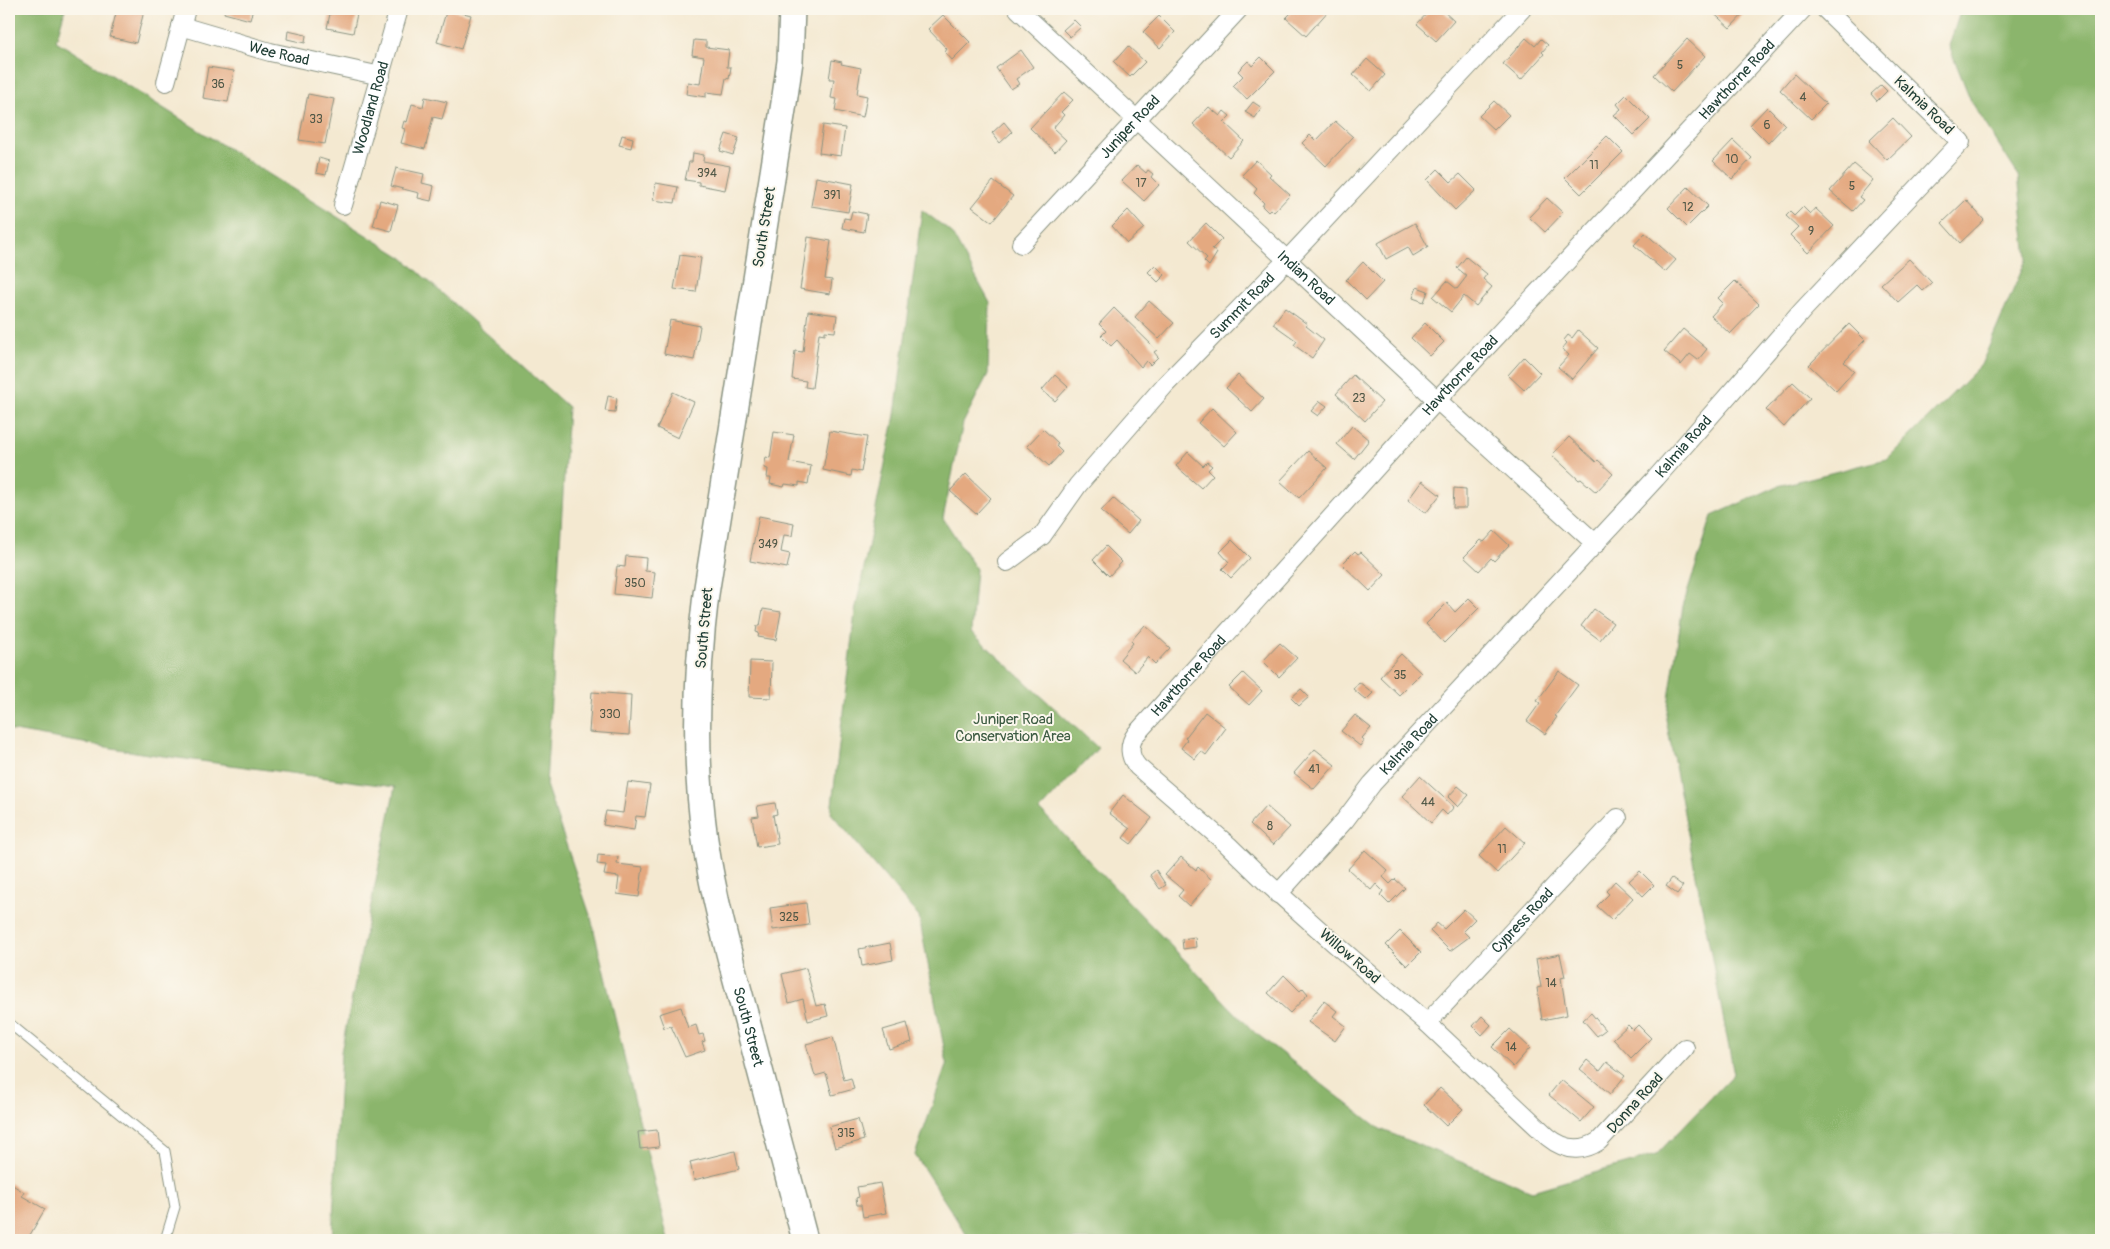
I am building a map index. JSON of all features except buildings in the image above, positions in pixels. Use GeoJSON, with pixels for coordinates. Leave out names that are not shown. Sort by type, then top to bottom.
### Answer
{"type":"FeatureCollection","features":[{"type":"Feature","properties":{"kind":"main road","name":"South Street"},"geometry":{"type":"LineString","coordinates":[[792,9],[790,61],[784,104],[706,594],[699,670],[698,723],[702,816],[713,883],[805,1240]]}},
{"type":"Feature","properties":{"kind":"street"},"geometry":{"type":"LineString","coordinates":[[166,82],[186,9]]}},
{"type":"Feature","properties":{"kind":"street","name":"Woodland Road"},"geometry":{"type":"LineString","coordinates":[[343,206],[399,9]]}},
{"type":"Feature","properties":{"kind":"street","name":"Indian Road"},"geometry":{"type":"LineString","coordinates":[[1018,9],[1437,400],[1596,544]]}},
{"type":"Feature","properties":{"kind":"street","name":"Juniper Road"},"geometry":{"type":"LineString","coordinates":[[1022,244],[1239,9]]}},
{"type":"Feature","properties":{"kind":"street","name":"Summit Road"},"geometry":{"type":"LineString","coordinates":[[1007,562],[1042,536],[1078,485],[1166,386],[1522,9]]}},
{"type":"Feature","properties":{"kind":"street","name":"Hawthorne Road"},"geometry":{"type":"LineString","coordinates":[[1130,752],[1131,743],[1136,734],[1437,400],[1803,9]]}},
{"type":"Feature","properties":{"kind":"street","name":"Kalmia Road"},"geometry":{"type":"LineString","coordinates":[[1278,894],[1334,832],[1372,784],[1596,544],[1803,310],[1962,142],[1825,9]]}},
{"type":"Feature","properties":{"kind":"street","name":"Wee Road"},"geometry":{"type":"LineString","coordinates":[[181,26],[270,52],[380,76]]}},
{"type":"Feature","properties":{"kind":"street","name":"Willow Road"},"geometry":{"type":"LineString","coordinates":[[1130,752],[1138,767],[1221,838],[1278,894],[1427,1023],[1548,1137],[1562,1146],[1578,1149]]}},
{"type":"Feature","properties":{"kind":"street","name":"Cypress Road"},"geometry":{"type":"LineString","coordinates":[[1427,1023],[1618,818]]}},
{"type":"Feature","properties":{"kind":"street","name":"Donna Road"},"geometry":{"type":"LineString","coordinates":[[1578,1149],[1586,1148],[1599,1141],[1685,1048]]}},
{"type":"Feature","properties":{"kind":"lane"},"geometry":{"type":"LineString","coordinates":[[9,1023],[165,1151],[174,1207],[165,1240]]}},
{"type":"Feature","properties":{"kind":"green space"},"geometry":{"type":"Polygon","coordinates":[[[9,9],[65,9],[56,41],[403,258],[568,407],[546,785],[591,918],[668,1240],[332,1240],[341,1052],[395,787],[141,753],[9,730],[9,9]]]}},
{"type":"Feature","properties":{"kind":"green space","name":"Juniper Road Conservation Area"},"geometry":{"type":"Polygon","coordinates":[[[1961,9],[2101,9],[2101,1240],[970,1240],[915,1155],[947,1063],[919,917],[831,813],[855,612],[895,415],[922,210],[951,232],[990,303],[988,374],[963,423],[943,518],[976,569],[971,632],[1098,748],[1040,810],[1253,1031],[1380,1129],[1532,1191],[1656,1155],[1734,1074],[1666,719],[1683,606],[1712,516],[1778,486],[1887,459],[1981,365],[2027,258],[2018,175],[1971,101],[1949,46],[1961,9]]]}}]}
